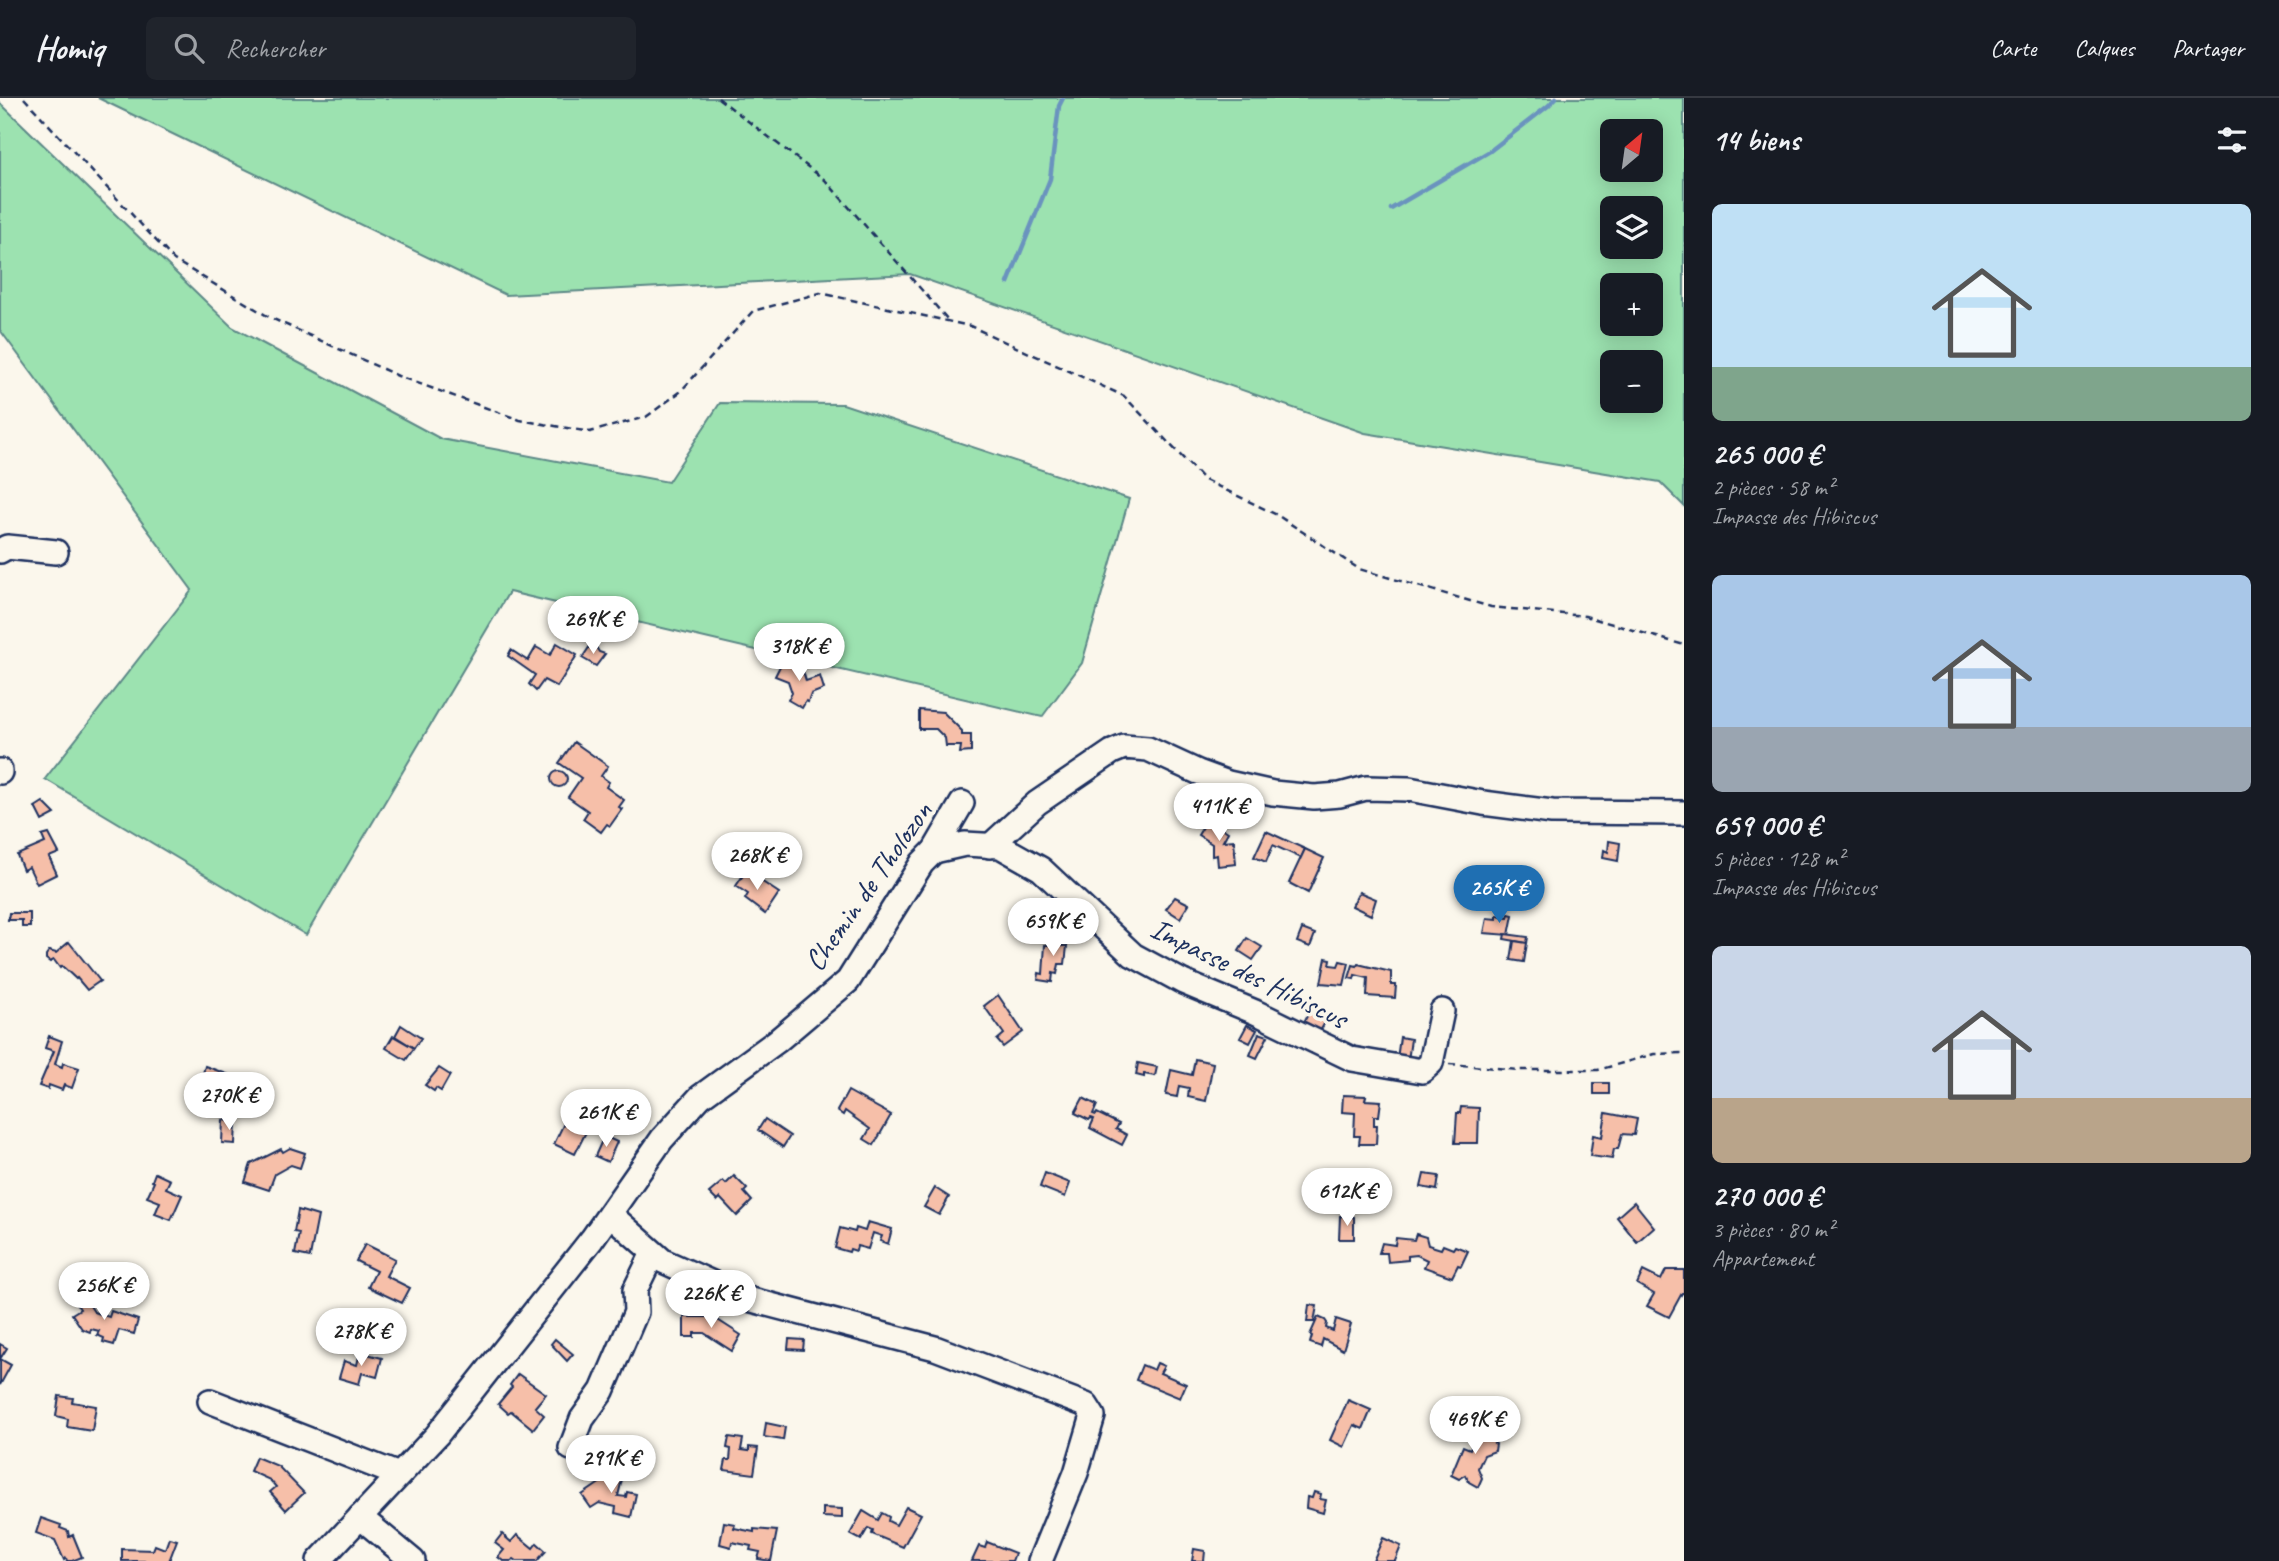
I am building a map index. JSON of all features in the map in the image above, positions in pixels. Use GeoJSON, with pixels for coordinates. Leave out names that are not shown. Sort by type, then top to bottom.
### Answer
{"type":"FeatureCollection","features":[{"type":"Feature","properties":{"kind":"street"},"geometry":{"type":"LineString","coordinates":[[0,551],[8,547],[56,552]]}},
{"type":"Feature","properties":{"kind":"street"},"geometry":{"type":"LineString","coordinates":[[990,846],[1037,803],[1112,752],[1124,747],[1148,749],[1228,783],[1273,793],[1314,797],[1340,795],[1366,788],[1409,789],[1552,812],[1684,813]]}},
{"type":"Feature","properties":{"kind":"street","name":"Chemin de Tholozon"},"geometry":{"type":"LineString","coordinates":[[319,1561],[437,1435],[592,1239],[662,1139],[700,1097],[777,1041],[848,981],[922,863],[934,851],[962,803]]}},
{"type":"Feature","properties":{"kind":"street","name":"Impasse des Hibiscus"},"geometry":{"type":"LineString","coordinates":[[934,851],[965,844],[1000,846],[1041,869],[1133,955],[1183,982],[1255,1012],[1352,1059],[1422,1071],[1431,1063]]}},
{"type":"Feature","properties":{"kind":"street"},"geometry":{"type":"LineString","coordinates":[[1431,1063],[1442,1011]]}},
{"type":"Feature","properties":{"kind":"street"},"geometry":{"type":"LineString","coordinates":[[610,1214],[663,1261],[748,1299],[934,1348],[1086,1405],[1093,1416],[1089,1430],[1076,1473],[1040,1561]]}},
{"type":"Feature","properties":{"kind":"street"},"geometry":{"type":"LineString","coordinates":[[571,1448],[582,1419],[602,1391],[636,1312],[635,1290],[653,1253]]}},
{"type":"Feature","properties":{"kind":"street"},"geometry":{"type":"LineString","coordinates":[[210,1401],[399,1475]]}},
{"type":"Feature","properties":{"kind":"street"},"geometry":{"type":"LineString","coordinates":[[360,1517],[413,1561]]}},
{"type":"Feature","properties":{"kind":"path"},"geometry":{"type":"LineString","coordinates":[[23,98],[174,260],[269,317],[398,376],[520,420],[590,432],[646,417],[680,392],[753,311],[820,293],[970,326],[1124,396],[1203,480],[1277,515],[1359,569],[1491,607],[1585,616],[1684,645]]}},
{"type":"Feature","properties":{"kind":"path"},"geometry":{"type":"LineString","coordinates":[[719,98],[825,180],[949,321]]}},
{"type":"Feature","properties":{"kind":"path"},"geometry":{"type":"LineString","coordinates":[[1431,1063],[1519,1070],[1598,1070],[1654,1054],[1684,1053]]}},
{"type":"Feature","properties":{"kind":"green space"},"geometry":{"type":"Polygon","coordinates":[[[98,98],[1684,98],[1684,506],[1660,482],[1365,433],[910,274],[506,295],[98,98]]]}},
{"type":"Feature","properties":{"kind":"green space"},"geometry":{"type":"Polygon","coordinates":[[[0,103],[232,327],[441,439],[668,482],[720,403],[843,404],[1129,499],[1082,663],[1042,717],[509,592],[306,935],[45,779],[192,590],[0,330],[0,103]]]}},
{"type":"Feature","properties":{"kind":"building"},"geometry":{"type":"Polygon","coordinates":[[[557,643],[577,655],[557,687],[544,680],[536,691],[529,684],[535,675],[508,656],[511,650],[528,661],[536,647],[550,655],[557,643]]]}},
{"type":"Feature","properties":{"kind":"building"},"geometry":{"type":"Polygon","coordinates":[[[590,646],[605,654],[596,666],[582,658],[590,646]]]}},
{"type":"Feature","properties":{"kind":"building"},"geometry":{"type":"Polygon","coordinates":[[[783,660],[802,668],[806,681],[820,676],[824,689],[811,694],[802,708],[788,700],[792,693],[788,681],[775,676],[783,660]]]}},
{"type":"Feature","properties":{"kind":"building"},"geometry":{"type":"Polygon","coordinates":[[[919,710],[943,712],[962,731],[962,735],[971,735],[971,752],[960,753],[961,746],[946,746],[945,738],[936,729],[919,729],[919,710]]]}},
{"type":"Feature","properties":{"kind":"building"},"geometry":{"type":"Polygon","coordinates":[[[574,742],[608,766],[601,776],[609,782],[606,787],[624,800],[619,807],[622,809],[610,826],[607,824],[601,832],[583,819],[588,811],[568,797],[581,778],[559,763],[574,742]]]}},
{"type":"Feature","properties":{"kind":"building"},"geometry":{"type":"Polygon","coordinates":[[[559,771],[565,773],[565,785],[559,787],[553,785],[551,779],[553,773],[559,771]]]}},
{"type":"Feature","properties":{"kind":"building"},"geometry":{"type":"Polygon","coordinates":[[[43,802],[55,814],[42,821],[35,807],[43,802]]]}},
{"type":"Feature","properties":{"kind":"building"},"geometry":{"type":"Polygon","coordinates":[[[1208,819],[1228,832],[1223,841],[1234,840],[1236,864],[1218,866],[1217,855],[1212,856],[1212,844],[1198,835],[1208,819]]]}},
{"type":"Feature","properties":{"kind":"building"},"geometry":{"type":"Polygon","coordinates":[[[1266,831],[1305,849],[1301,858],[1273,845],[1266,862],[1254,857],[1266,831]]]}},
{"type":"Feature","properties":{"kind":"building"},"geometry":{"type":"Polygon","coordinates":[[[49,834],[59,853],[49,857],[57,874],[37,884],[29,867],[23,870],[17,855],[45,843],[42,836],[49,834]]]}},
{"type":"Feature","properties":{"kind":"building"},"geometry":{"type":"Polygon","coordinates":[[[1609,841],[1620,843],[1618,861],[1603,858],[1604,850],[1608,852],[1609,841]]]}},
{"type":"Feature","properties":{"kind":"building"},"geometry":{"type":"Polygon","coordinates":[[[1305,849],[1324,858],[1308,893],[1289,883],[1305,849]]]}},
{"type":"Feature","properties":{"kind":"building"},"geometry":{"type":"Polygon","coordinates":[[[746,871],[779,893],[765,914],[745,899],[748,894],[736,886],[746,871]]]}},
{"type":"Feature","properties":{"kind":"building"},"geometry":{"type":"Polygon","coordinates":[[[1359,892],[1376,899],[1371,915],[1352,906],[1359,892]]]}},
{"type":"Feature","properties":{"kind":"building"},"geometry":{"type":"Polygon","coordinates":[[[1175,897],[1189,904],[1180,918],[1166,909],[1175,897]]]}},
{"type":"Feature","properties":{"kind":"building"},"geometry":{"type":"Polygon","coordinates":[[[9,913],[30,913],[30,927],[22,927],[22,920],[8,920],[9,913]]]}},
{"type":"Feature","properties":{"kind":"building"},"geometry":{"type":"Polygon","coordinates":[[[1509,914],[1513,915],[1509,935],[1484,933],[1487,918],[1497,919],[1497,915],[1508,917],[1509,914]]]}},
{"type":"Feature","properties":{"kind":"building"},"geometry":{"type":"Polygon","coordinates":[[[1302,929],[1315,934],[1310,947],[1297,942],[1302,929]]]}},
{"type":"Feature","properties":{"kind":"building"},"geometry":{"type":"Polygon","coordinates":[[[1505,934],[1528,937],[1527,943],[1504,939],[1505,934]]]}},
{"type":"Feature","properties":{"kind":"building"},"geometry":{"type":"Polygon","coordinates":[[[1049,936],[1063,938],[1062,946],[1067,946],[1065,964],[1059,964],[1057,974],[1053,973],[1052,982],[1038,980],[1039,973],[1043,974],[1045,945],[1048,945],[1049,936]]]}},
{"type":"Feature","properties":{"kind":"building"},"geometry":{"type":"Polygon","coordinates":[[[1247,938],[1262,947],[1253,960],[1239,951],[1247,938]]]}},
{"type":"Feature","properties":{"kind":"building"},"geometry":{"type":"Polygon","coordinates":[[[1514,941],[1527,943],[1524,962],[1511,960],[1514,941]]]}},
{"type":"Feature","properties":{"kind":"building"},"geometry":{"type":"Polygon","coordinates":[[[69,942],[100,981],[87,990],[62,966],[60,968],[54,960],[50,962],[46,959],[49,951],[56,953],[69,942]]]}},
{"type":"Feature","properties":{"kind":"building"},"geometry":{"type":"Polygon","coordinates":[[[1326,958],[1331,959],[1330,965],[1338,966],[1340,961],[1349,963],[1344,985],[1321,983],[1326,958]]]}},
{"type":"Feature","properties":{"kind":"building"},"geometry":{"type":"Polygon","coordinates":[[[1353,965],[1391,972],[1391,985],[1396,985],[1395,998],[1367,996],[1368,978],[1355,975],[1354,979],[1349,978],[1353,965]]]}},
{"type":"Feature","properties":{"kind":"building"},"geometry":{"type":"Polygon","coordinates":[[[998,995],[1023,1032],[1003,1047],[997,1040],[1004,1034],[984,1006],[998,995]]]}},
{"type":"Feature","properties":{"kind":"building"},"geometry":{"type":"Polygon","coordinates":[[[1311,1008],[1328,1017],[1318,1035],[1302,1026],[1311,1008]]]}},
{"type":"Feature","properties":{"kind":"building"},"geometry":{"type":"Polygon","coordinates":[[[401,1025],[421,1038],[414,1048],[395,1036],[401,1025]]]}},
{"type":"Feature","properties":{"kind":"building"},"geometry":{"type":"Polygon","coordinates":[[[1247,1025],[1257,1030],[1250,1043],[1240,1038],[1247,1025]]]}},
{"type":"Feature","properties":{"kind":"building"},"geometry":{"type":"Polygon","coordinates":[[[1259,1033],[1268,1036],[1257,1058],[1250,1055],[1259,1033]]]}},
{"type":"Feature","properties":{"kind":"building"},"geometry":{"type":"Polygon","coordinates":[[[49,1036],[62,1041],[55,1064],[62,1067],[63,1063],[79,1068],[72,1088],[64,1085],[62,1090],[49,1085],[48,1089],[39,1086],[54,1051],[45,1048],[49,1036]]]}},
{"type":"Feature","properties":{"kind":"building"},"geometry":{"type":"Polygon","coordinates":[[[393,1036],[414,1048],[406,1060],[386,1048],[393,1036]]]}},
{"type":"Feature","properties":{"kind":"building"},"geometry":{"type":"Polygon","coordinates":[[[1400,1037],[1411,1039],[1408,1061],[1397,1059],[1400,1037]]]}},
{"type":"Feature","properties":{"kind":"building"},"geometry":{"type":"Polygon","coordinates":[[[1195,1059],[1213,1063],[1206,1101],[1188,1097],[1189,1088],[1179,1086],[1177,1097],[1166,1095],[1171,1070],[1192,1075],[1195,1059]]]}},
{"type":"Feature","properties":{"kind":"building"},"geometry":{"type":"Polygon","coordinates":[[[1138,1063],[1157,1067],[1155,1076],[1136,1075],[1138,1063]]]}},
{"type":"Feature","properties":{"kind":"building"},"geometry":{"type":"Polygon","coordinates":[[[205,1066],[238,1078],[235,1087],[218,1080],[212,1094],[202,1090],[206,1079],[202,1077],[205,1066]]]}},
{"type":"Feature","properties":{"kind":"building"},"geometry":{"type":"Polygon","coordinates":[[[439,1068],[450,1075],[441,1091],[436,1088],[434,1091],[425,1085],[439,1068]]]}},
{"type":"Feature","properties":{"kind":"building"},"geometry":{"type":"Polygon","coordinates":[[[1594,1083],[1609,1083],[1609,1094],[1594,1094],[1594,1083]]]}},
{"type":"Feature","properties":{"kind":"building"},"geometry":{"type":"Polygon","coordinates":[[[848,1091],[891,1115],[874,1145],[864,1139],[870,1129],[845,1111],[843,1115],[837,1111],[848,1091]]]}},
{"type":"Feature","properties":{"kind":"building"},"geometry":{"type":"Polygon","coordinates":[[[1343,1095],[1366,1096],[1365,1100],[1381,1101],[1379,1116],[1374,1116],[1374,1125],[1377,1125],[1376,1144],[1359,1144],[1360,1136],[1354,1136],[1355,1113],[1342,1112],[1343,1095]]]}},
{"type":"Feature","properties":{"kind":"building"},"geometry":{"type":"Polygon","coordinates":[[[1083,1098],[1097,1105],[1093,1114],[1097,1113],[1119,1124],[1116,1129],[1127,1135],[1122,1145],[1090,1128],[1094,1119],[1089,1120],[1075,1113],[1083,1098]]]}},
{"type":"Feature","properties":{"kind":"building"},"geometry":{"type":"Polygon","coordinates":[[[1461,1107],[1479,1108],[1478,1143],[1455,1143],[1457,1113],[1460,1113],[1461,1107]]]}},
{"type":"Feature","properties":{"kind":"building"},"geometry":{"type":"Polygon","coordinates":[[[1606,1113],[1637,1119],[1634,1135],[1622,1134],[1612,1159],[1590,1156],[1593,1135],[1602,1137],[1606,1113]]]}},
{"type":"Feature","properties":{"kind":"building"},"geometry":{"type":"Polygon","coordinates":[[[765,1119],[790,1136],[783,1147],[758,1130],[765,1119]]]}},
{"type":"Feature","properties":{"kind":"building"},"geometry":{"type":"Polygon","coordinates":[[[223,1120],[236,1122],[235,1144],[222,1143],[223,1120]]]}},
{"type":"Feature","properties":{"kind":"building"},"geometry":{"type":"Polygon","coordinates":[[[565,1121],[586,1132],[575,1154],[554,1144],[565,1121]]]}},
{"type":"Feature","properties":{"kind":"building"},"geometry":{"type":"Polygon","coordinates":[[[604,1136],[617,1142],[608,1162],[595,1156],[604,1136]]]}},
{"type":"Feature","properties":{"kind":"building"},"geometry":{"type":"Polygon","coordinates":[[[290,1148],[305,1153],[300,1168],[291,1165],[275,1174],[269,1190],[245,1182],[251,1164],[281,1149],[283,1152],[290,1148]]]}},
{"type":"Feature","properties":{"kind":"building"},"geometry":{"type":"Polygon","coordinates":[[[155,1173],[170,1180],[166,1188],[182,1195],[171,1220],[155,1214],[160,1202],[147,1197],[155,1173]]]}},
{"type":"Feature","properties":{"kind":"building"},"geometry":{"type":"Polygon","coordinates":[[[1045,1173],[1070,1183],[1065,1197],[1040,1187],[1045,1173]]]}},
{"type":"Feature","properties":{"kind":"building"},"geometry":{"type":"Polygon","coordinates":[[[1424,1174],[1439,1176],[1437,1190],[1421,1187],[1424,1174]]]}},
{"type":"Feature","properties":{"kind":"building"},"geometry":{"type":"Polygon","coordinates":[[[734,1176],[747,1189],[744,1192],[752,1201],[737,1216],[720,1198],[717,1201],[709,1193],[723,1181],[726,1184],[734,1176]]]}},
{"type":"Feature","properties":{"kind":"building"},"geometry":{"type":"Polygon","coordinates":[[[935,1188],[949,1197],[939,1215],[924,1207],[935,1188]]]}},
{"type":"Feature","properties":{"kind":"building"},"geometry":{"type":"Polygon","coordinates":[[[1634,1202],[1654,1227],[1637,1242],[1617,1217],[1634,1202]]]}},
{"type":"Feature","properties":{"kind":"building"},"geometry":{"type":"Polygon","coordinates":[[[298,1210],[318,1216],[310,1257],[295,1254],[299,1233],[294,1232],[298,1210]]]}},
{"type":"Feature","properties":{"kind":"building"},"geometry":{"type":"Polygon","coordinates":[[[1340,1216],[1354,1217],[1354,1239],[1339,1239],[1340,1216]]]}},
{"type":"Feature","properties":{"kind":"building"},"geometry":{"type":"Polygon","coordinates":[[[868,1222],[892,1229],[888,1244],[880,1241],[882,1236],[873,1233],[868,1249],[857,1246],[856,1251],[850,1249],[849,1252],[835,1248],[840,1228],[855,1232],[856,1228],[865,1231],[868,1222]]]}},
{"type":"Feature","properties":{"kind":"building"},"geometry":{"type":"Polygon","coordinates":[[[1416,1234],[1426,1237],[1428,1245],[1441,1249],[1443,1245],[1453,1249],[1455,1246],[1468,1251],[1452,1277],[1424,1267],[1427,1260],[1417,1255],[1408,1256],[1408,1260],[1388,1262],[1387,1253],[1379,1253],[1382,1243],[1395,1245],[1396,1238],[1414,1240],[1416,1234]]]}},
{"type":"Feature","properties":{"kind":"building"},"geometry":{"type":"Polygon","coordinates":[[[365,1244],[395,1259],[386,1276],[410,1288],[402,1303],[368,1287],[376,1271],[356,1261],[365,1244]]]}},
{"type":"Feature","properties":{"kind":"building"},"geometry":{"type":"Polygon","coordinates":[[[1666,1270],[1684,1270],[1684,1293],[1669,1317],[1647,1306],[1654,1294],[1637,1284],[1643,1271],[1661,1280],[1666,1270]]]}},
{"type":"Feature","properties":{"kind":"building"},"geometry":{"type":"Polygon","coordinates":[[[85,1298],[94,1312],[109,1317],[111,1311],[138,1320],[134,1334],[119,1330],[114,1345],[103,1342],[104,1338],[97,1335],[99,1331],[82,1329],[72,1314],[80,1309],[76,1303],[85,1298]]]}},
{"type":"Feature","properties":{"kind":"building"},"geometry":{"type":"Polygon","coordinates":[[[1309,1305],[1317,1306],[1314,1322],[1307,1322],[1309,1305]]]}},
{"type":"Feature","properties":{"kind":"building"},"geometry":{"type":"Polygon","coordinates":[[[684,1317],[713,1317],[741,1335],[732,1351],[704,1333],[684,1337],[684,1317]]]}},
{"type":"Feature","properties":{"kind":"building"},"geometry":{"type":"Polygon","coordinates":[[[1318,1317],[1325,1320],[1326,1328],[1333,1331],[1336,1319],[1351,1324],[1343,1350],[1323,1339],[1321,1347],[1310,1343],[1310,1335],[1318,1317]]]}},
{"type":"Feature","properties":{"kind":"building"},"geometry":{"type":"Polygon","coordinates":[[[555,1339],[573,1354],[567,1361],[551,1344],[555,1339]]]}},
{"type":"Feature","properties":{"kind":"building"},"geometry":{"type":"Polygon","coordinates":[[[789,1339],[804,1340],[803,1350],[788,1349],[789,1339]]]}},
{"type":"Feature","properties":{"kind":"building"},"geometry":{"type":"Polygon","coordinates":[[[0,1344],[7,1348],[0,1359],[0,1344]]]}},
{"type":"Feature","properties":{"kind":"building"},"geometry":{"type":"Polygon","coordinates":[[[360,1352],[382,1358],[377,1377],[362,1373],[359,1384],[339,1378],[344,1361],[357,1365],[360,1352]]]}},
{"type":"Feature","properties":{"kind":"building"},"geometry":{"type":"Polygon","coordinates":[[[0,1359],[11,1365],[0,1385],[0,1359]]]}},
{"type":"Feature","properties":{"kind":"building"},"geometry":{"type":"Polygon","coordinates":[[[1157,1363],[1164,1366],[1160,1373],[1186,1384],[1180,1398],[1136,1380],[1142,1365],[1154,1370],[1157,1363]]]}},
{"type":"Feature","properties":{"kind":"building"},"geometry":{"type":"Polygon","coordinates":[[[518,1374],[546,1394],[535,1407],[544,1415],[533,1429],[498,1404],[512,1387],[510,1385],[518,1374]]]}},
{"type":"Feature","properties":{"kind":"building"},"geometry":{"type":"Polygon","coordinates":[[[59,1396],[73,1398],[72,1402],[96,1406],[92,1431],[67,1427],[68,1419],[56,1416],[59,1396]]]}},
{"type":"Feature","properties":{"kind":"building"},"geometry":{"type":"Polygon","coordinates":[[[1348,1400],[1371,1410],[1363,1429],[1354,1425],[1344,1447],[1330,1440],[1348,1400]]]}},
{"type":"Feature","properties":{"kind":"building"},"geometry":{"type":"Polygon","coordinates":[[[766,1423],[785,1427],[783,1440],[764,1437],[766,1423]]]}},
{"type":"Feature","properties":{"kind":"building"},"geometry":{"type":"Polygon","coordinates":[[[1480,1426],[1498,1433],[1494,1443],[1495,1451],[1484,1455],[1478,1468],[1482,1478],[1478,1487],[1469,1482],[1466,1475],[1459,1479],[1451,1475],[1463,1446],[1470,1449],[1480,1426]]]}},
{"type":"Feature","properties":{"kind":"building"},"geometry":{"type":"Polygon","coordinates":[[[729,1437],[743,1439],[741,1450],[758,1448],[754,1474],[724,1470],[726,1460],[730,1460],[731,1449],[727,1448],[729,1437]]]}},
{"type":"Feature","properties":{"kind":"building"},"geometry":{"type":"Polygon","coordinates":[[[587,1456],[603,1459],[602,1470],[585,1468],[587,1456]]]}},
{"type":"Feature","properties":{"kind":"building"},"geometry":{"type":"Polygon","coordinates":[[[256,1457],[278,1466],[304,1493],[286,1510],[270,1492],[276,1487],[270,1480],[250,1471],[256,1457]]]}},
{"type":"Feature","properties":{"kind":"building"},"geometry":{"type":"Polygon","coordinates":[[[606,1471],[623,1475],[618,1496],[626,1497],[627,1492],[636,1494],[631,1517],[615,1513],[616,1507],[599,1503],[591,1508],[582,1495],[604,1480],[606,1471]]]}},
{"type":"Feature","properties":{"kind":"building"},"geometry":{"type":"Polygon","coordinates":[[[1314,1492],[1321,1494],[1320,1499],[1326,1500],[1323,1513],[1306,1508],[1307,1497],[1312,1498],[1314,1492]]]}},
{"type":"Feature","properties":{"kind":"building"},"geometry":{"type":"Polygon","coordinates":[[[906,1507],[921,1514],[903,1547],[872,1534],[873,1530],[868,1528],[861,1540],[850,1534],[863,1511],[878,1520],[882,1513],[889,1517],[888,1521],[896,1525],[906,1507]]]}},
{"type":"Feature","properties":{"kind":"building"},"geometry":{"type":"Polygon","coordinates":[[[823,1508],[842,1509],[842,1518],[823,1517],[823,1508]]]}},
{"type":"Feature","properties":{"kind":"building"},"geometry":{"type":"Polygon","coordinates":[[[41,1518],[61,1525],[60,1528],[68,1531],[69,1537],[73,1535],[82,1557],[72,1561],[67,1561],[66,1558],[64,1560],[55,1540],[36,1533],[41,1518]]]}},
{"type":"Feature","properties":{"kind":"building"},"geometry":{"type":"Polygon","coordinates":[[[724,1522],[735,1524],[734,1528],[754,1532],[754,1529],[777,1531],[771,1561],[758,1559],[760,1552],[750,1550],[751,1546],[732,1542],[731,1547],[720,1544],[724,1522]]]}},
{"type":"Feature","properties":{"kind":"building"},"geometry":{"type":"Polygon","coordinates":[[[502,1534],[511,1542],[517,1535],[533,1548],[537,1543],[546,1551],[537,1561],[503,1561],[498,1557],[504,1550],[495,1543],[502,1534]]]}},
{"type":"Feature","properties":{"kind":"building"},"geometry":{"type":"Polygon","coordinates":[[[169,1538],[177,1540],[169,1561],[122,1561],[122,1549],[153,1550],[155,1545],[165,1549],[169,1538]]]}},
{"type":"Feature","properties":{"kind":"building"},"geometry":{"type":"Polygon","coordinates":[[[1383,1538],[1401,1546],[1395,1561],[1373,1561],[1383,1538]]]}},
{"type":"Feature","properties":{"kind":"building"},"geometry":{"type":"Polygon","coordinates":[[[987,1542],[1015,1553],[1012,1561],[972,1561],[979,1546],[985,1548],[987,1542]]]}},
{"type":"Feature","properties":{"kind":"building"},"geometry":{"type":"Polygon","coordinates":[[[1194,1549],[1205,1551],[1204,1561],[1192,1561],[1194,1549]]]}},
{"type":"Feature","properties":{"kind":"waterway"},"geometry":{"type":"LineString","coordinates":[[1008,283],[1050,179],[1059,106],[1063,98]]}},
{"type":"Feature","properties":{"kind":"waterway"},"geometry":{"type":"LineString","coordinates":[[1391,209],[1490,151],[1556,98]]}}]}
